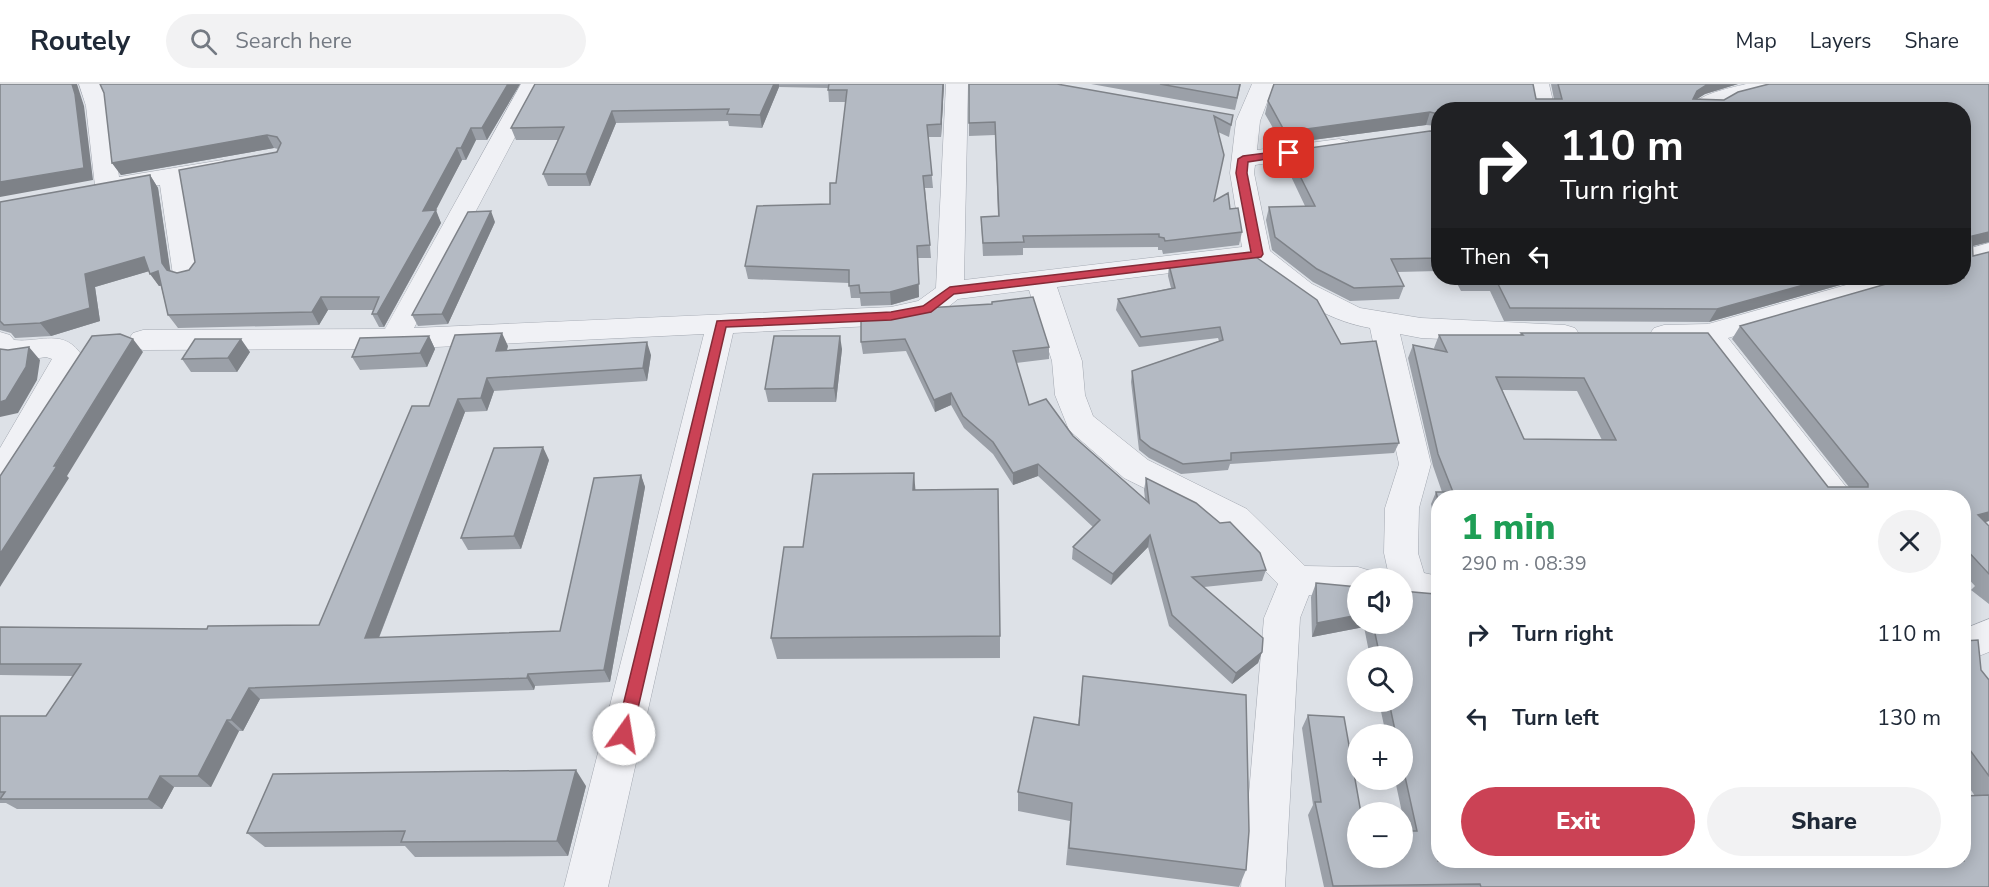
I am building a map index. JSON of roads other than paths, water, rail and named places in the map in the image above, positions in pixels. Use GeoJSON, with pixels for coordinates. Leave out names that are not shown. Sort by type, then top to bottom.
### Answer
{"type":"FeatureCollection","features":[{"type":"Feature","properties":{"kind":"street"},"geometry":{"type":"LineString","coordinates":[[90,84],[98,106],[97,188],[240,164]]}},
{"type":"Feature","properties":{"kind":"street"},"geometry":{"type":"LineString","coordinates":[[394,339],[532,84]]}},
{"type":"Feature","properties":{"kind":"street"},"geometry":{"type":"LineString","coordinates":[[950,291],[957,84]]}},
{"type":"Feature","properties":{"kind":"street"},"geometry":{"type":"LineString","coordinates":[[1263,84],[1236,119],[1243,159],[1242,173],[1257,254],[1302,290],[1353,316],[1421,328],[1590,335]]}},
{"type":"Feature","properties":{"kind":"street"},"geometry":{"type":"LineString","coordinates":[[1538,84],[1542,102]]}},
{"type":"Feature","properties":{"kind":"street"},"geometry":{"type":"LineString","coordinates":[[1713,102],[1722,97],[1773,84]]}},
{"type":"Feature","properties":{"kind":"street"},"geometry":{"type":"LineString","coordinates":[[1243,159],[1357,144]]}},
{"type":"Feature","properties":{"kind":"street"},"geometry":{"type":"LineString","coordinates":[[171,176],[187,275]]}},
{"type":"Feature","properties":{"kind":"street"},"geometry":{"type":"LineString","coordinates":[[1971,257],[1989,251]]}},
{"type":"Feature","properties":{"kind":"street"},"geometry":{"type":"LineString","coordinates":[[143,340],[394,339],[891,316],[927,309],[950,291],[1257,254]]}},
{"type":"Feature","properties":{"kind":"street"},"geometry":{"type":"LineString","coordinates":[[1043,279],[1043,291],[1059,332],[1067,362],[1070,395],[1080,422],[1136,470],[1235,518],[1297,581],[1347,580]]}},
{"type":"Feature","properties":{"kind":"street"},"geometry":{"type":"LineString","coordinates":[[1638,335],[1709,334],[1876,285]]}},
{"type":"Feature","properties":{"kind":"street"},"geometry":{"type":"LineString","coordinates":[[1383,322],[1415,464],[1402,508],[1401,553],[1417,587]]}},
{"type":"Feature","properties":{"kind":"street"},"geometry":{"type":"LineString","coordinates":[[586,887],[721,324]]}},
{"type":"Feature","properties":{"kind":"street"},"geometry":{"type":"LineString","coordinates":[[1709,334],[1832,490]]}},
{"type":"Feature","properties":{"kind":"street"},"geometry":{"type":"LineString","coordinates":[[0,342],[1,346],[10,352],[53,345],[61,348],[68,357],[0,476]]}},
{"type":"Feature","properties":{"kind":"street"},"geometry":{"type":"LineString","coordinates":[[1263,887],[1282,618],[1297,581]]}},
{"type":"Feature","properties":{"kind":"street"},"geometry":{"type":"LineString","coordinates":[[1971,643],[1989,635]]}}]}
